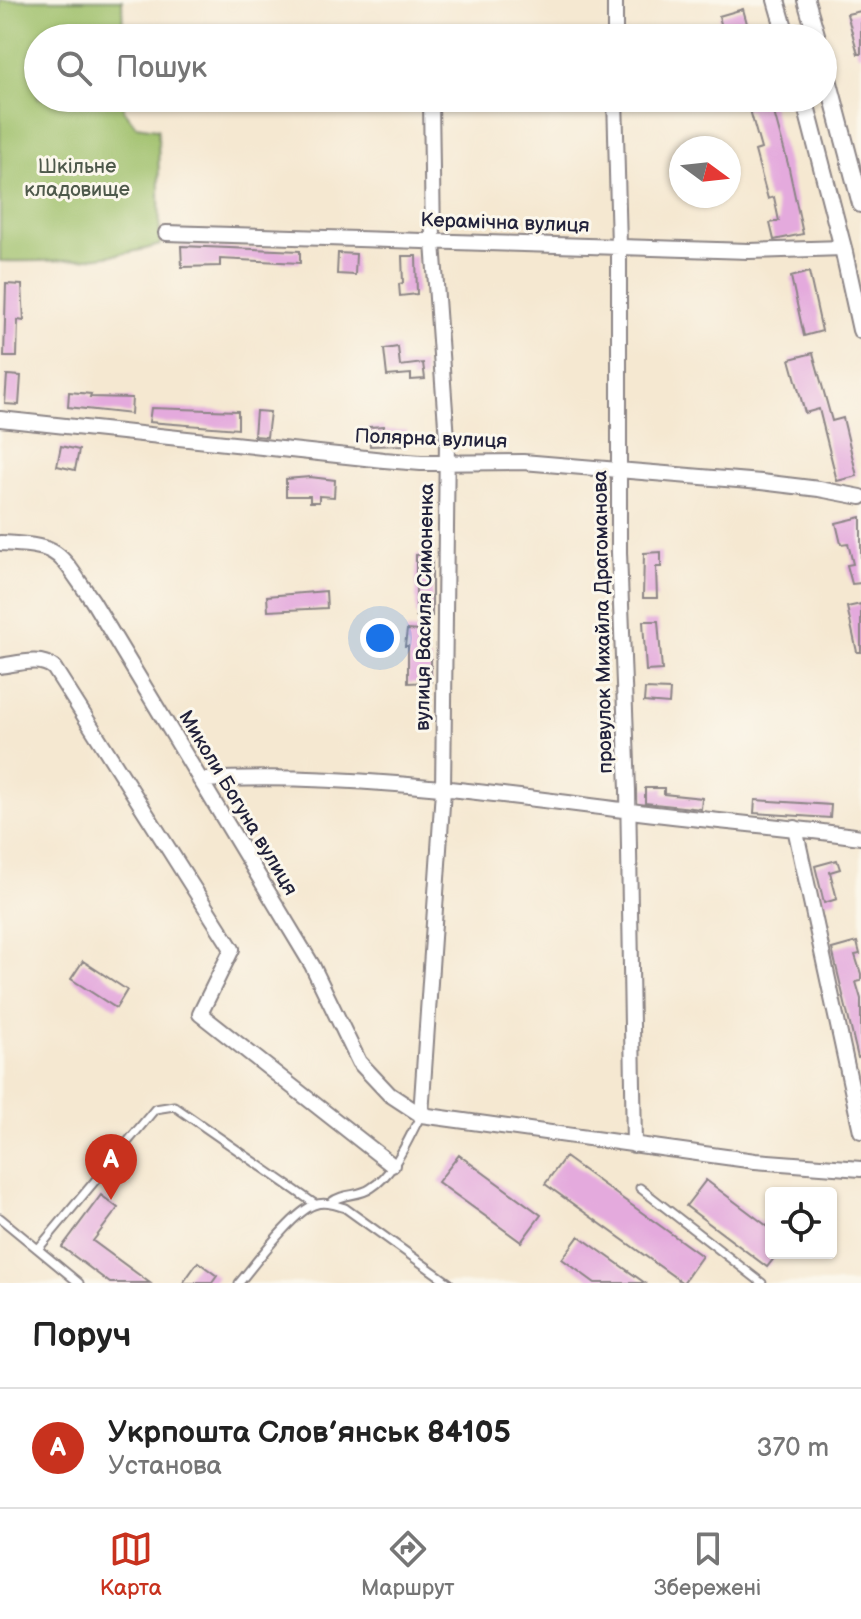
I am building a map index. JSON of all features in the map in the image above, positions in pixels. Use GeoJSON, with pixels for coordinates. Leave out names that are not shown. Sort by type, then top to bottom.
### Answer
{"type":"FeatureCollection","features":[{"type":"Feature","properties":{"kind":"street"},"geometry":{"type":"LineString","coordinates":[[615,0],[615,24]]}},
{"type":"Feature","properties":{"kind":"street"},"geometry":{"type":"LineString","coordinates":[[776,0],[783,24]]}},
{"type":"Feature","properties":{"kind":"street"},"geometry":{"type":"LineString","coordinates":[[806,0],[813,24]]}},
{"type":"Feature","properties":{"kind":"street","name":"вулиця Василя Симоненка"},"geometry":{"type":"LineString","coordinates":[[421,1115],[443,790],[447,463],[433,242],[431,112]]}},
{"type":"Feature","properties":{"kind":"street","name":"провулок Михайла Драгоманова"},"geometry":{"type":"LineString","coordinates":[[615,112],[619,246],[619,552],[628,811],[634,1145]]}},
{"type":"Feature","properties":{"kind":"street"},"geometry":{"type":"LineString","coordinates":[[808,112],[861,330]]}},
{"type":"Feature","properties":{"kind":"street"},"geometry":{"type":"LineString","coordinates":[[837,112],[861,204]]}},
{"type":"Feature","properties":{"kind":"street","name":"Керамічна вулиця"},"geometry":{"type":"LineString","coordinates":[[166,233],[749,251],[843,248]]}},
{"type":"Feature","properties":{"kind":"street","name":"Полярна вулиця"},"geometry":{"type":"LineString","coordinates":[[0,419],[384,460],[523,462],[819,489],[861,497]]}},
{"type":"Feature","properties":{"kind":"street","name":"Миколи Богуна вулиця"},"geometry":{"type":"LineString","coordinates":[[0,543],[48,547],[63,559],[92,600],[312,965],[359,1062],[389,1094],[421,1115]]}},
{"type":"Feature","properties":{"kind":"street"},"geometry":{"type":"LineString","coordinates":[[0,666],[39,661],[54,668],[232,949],[200,1014],[392,1165]]}},
{"type":"Feature","properties":{"kind":"street"},"geometry":{"type":"LineString","coordinates":[[200,780],[330,778],[861,837]]}},
{"type":"Feature","properties":{"kind":"street"},"geometry":{"type":"LineString","coordinates":[[795,828],[861,1131]]}},
{"type":"Feature","properties":{"kind":"street"},"geometry":{"type":"LineString","coordinates":[[421,1115],[755,1161],[861,1169]]}},
{"type":"Feature","properties":{"kind":"lane"},"geometry":{"type":"LineString","coordinates":[[38,1249],[155,1109],[174,1106],[315,1204]]}},
{"type":"Feature","properties":{"kind":"lane"},"geometry":{"type":"LineString","coordinates":[[330,1203],[340,1195],[370,1190],[386,1175],[421,1115]]}},
{"type":"Feature","properties":{"kind":"lane"},"geometry":{"type":"LineString","coordinates":[[640,1188],[762,1283]]}},
{"type":"Feature","properties":{"kind":"lane"},"geometry":{"type":"LineString","coordinates":[[239,1283],[300,1213],[315,1204],[330,1203],[345,1208],[449,1283]]}},
{"type":"Feature","properties":{"kind":"lane"},"geometry":{"type":"LineString","coordinates":[[0,1218],[79,1283]]}},
{"type":"Feature","properties":{"kind":"green space","name":"Шкільне кладовище"},"geometry":{"type":"Polygon","coordinates":[[[0,0],[122,0],[123,24],[24,24],[24,112],[126,112],[136,126],[158,129],[160,245],[81,259],[0,261],[0,0]]]}},
{"type":"Feature","properties":{"kind":"building"},"geometry":{"type":"Polygon","coordinates":[[[743,9],[747,24],[721,24],[719,16],[743,9]]]}},
{"type":"Feature","properties":{"kind":"building"},"geometry":{"type":"Polygon","coordinates":[[[861,11],[861,54],[858,54],[847,14],[861,11]]]}},
{"type":"Feature","properties":{"kind":"building"},"geometry":{"type":"Polygon","coordinates":[[[751,112],[774,112],[803,234],[774,240],[770,223],[779,221],[774,197],[768,199],[755,151],[761,149],[751,112]]]}},
{"type":"Feature","properties":{"kind":"building"},"geometry":{"type":"Polygon","coordinates":[[[181,246],[300,251],[300,263],[220,259],[220,266],[182,267],[181,246]]]}},
{"type":"Feature","properties":{"kind":"building"},"geometry":{"type":"Polygon","coordinates":[[[338,253],[356,254],[355,275],[337,274],[338,253]]]}},
{"type":"Feature","properties":{"kind":"building"},"geometry":{"type":"Polygon","coordinates":[[[402,256],[416,256],[417,294],[400,296],[402,256]]]}},
{"type":"Feature","properties":{"kind":"building"},"geometry":{"type":"Polygon","coordinates":[[[809,272],[822,331],[804,336],[791,277],[809,272]]]}},
{"type":"Feature","properties":{"kind":"building"},"geometry":{"type":"Polygon","coordinates":[[[6,284],[22,285],[24,321],[18,320],[17,357],[4,357],[6,284]]]}},
{"type":"Feature","properties":{"kind":"building"},"geometry":{"type":"Polygon","coordinates":[[[398,347],[400,366],[423,363],[425,379],[411,380],[411,374],[387,376],[384,349],[398,347]]]}},
{"type":"Feature","properties":{"kind":"building"},"geometry":{"type":"Polygon","coordinates":[[[813,353],[832,421],[843,418],[857,476],[837,481],[819,409],[805,413],[790,359],[813,353]]]}},
{"type":"Feature","properties":{"kind":"building"},"geometry":{"type":"Polygon","coordinates":[[[7,375],[21,376],[19,405],[5,404],[7,375]]]}},
{"type":"Feature","properties":{"kind":"building"},"geometry":{"type":"Polygon","coordinates":[[[69,392],[91,394],[90,397],[132,398],[131,414],[68,407],[69,392]]]}},
{"type":"Feature","properties":{"kind":"building"},"geometry":{"type":"Polygon","coordinates":[[[151,408],[238,411],[238,429],[149,422],[151,408]]]}},
{"type":"Feature","properties":{"kind":"building"},"geometry":{"type":"Polygon","coordinates":[[[256,411],[270,412],[267,437],[254,436],[256,411]]]}},
{"type":"Feature","properties":{"kind":"building"},"geometry":{"type":"Polygon","coordinates":[[[384,426],[384,430],[407,430],[407,445],[370,446],[369,427],[384,426]]]}},
{"type":"Feature","properties":{"kind":"building"},"geometry":{"type":"Polygon","coordinates":[[[61,446],[79,450],[75,470],[57,466],[61,446]]]}},
{"type":"Feature","properties":{"kind":"building"},"geometry":{"type":"Polygon","coordinates":[[[310,477],[335,480],[334,497],[319,496],[319,502],[310,502],[310,496],[286,496],[286,479],[310,477]]]}},
{"type":"Feature","properties":{"kind":"building"},"geometry":{"type":"Polygon","coordinates":[[[861,517],[861,583],[852,584],[847,565],[853,564],[848,543],[841,544],[836,523],[861,517]]]}},
{"type":"Feature","properties":{"kind":"building"},"geometry":{"type":"Polygon","coordinates":[[[661,552],[661,567],[656,567],[657,598],[643,598],[644,553],[661,552]]]}},
{"type":"Feature","properties":{"kind":"building"},"geometry":{"type":"Polygon","coordinates":[[[432,554],[432,616],[416,616],[416,555],[432,554]]]}},
{"type":"Feature","properties":{"kind":"building"},"geometry":{"type":"Polygon","coordinates":[[[326,591],[327,608],[268,611],[267,596],[326,591]]]}},
{"type":"Feature","properties":{"kind":"building"},"geometry":{"type":"Polygon","coordinates":[[[861,604],[861,652],[857,652],[847,607],[861,604]]]}},
{"type":"Feature","properties":{"kind":"building"},"geometry":{"type":"Polygon","coordinates":[[[643,621],[658,621],[662,670],[646,671],[643,621]]]}},
{"type":"Feature","properties":{"kind":"building"},"geometry":{"type":"Polygon","coordinates":[[[407,630],[420,631],[418,659],[431,659],[431,682],[408,683],[407,630]]]}},
{"type":"Feature","properties":{"kind":"building"},"geometry":{"type":"Polygon","coordinates":[[[645,689],[670,690],[669,704],[644,702],[645,689]]]}},
{"type":"Feature","properties":{"kind":"building"},"geometry":{"type":"Polygon","coordinates":[[[645,788],[664,788],[664,794],[702,798],[701,809],[645,803],[645,788]]]}},
{"type":"Feature","properties":{"kind":"building"},"geometry":{"type":"Polygon","coordinates":[[[755,800],[831,805],[830,818],[754,813],[755,800]]]}},
{"type":"Feature","properties":{"kind":"building"},"geometry":{"type":"Polygon","coordinates":[[[837,860],[840,869],[830,872],[837,899],[824,903],[815,866],[837,860]]]}},
{"type":"Feature","properties":{"kind":"building"},"geometry":{"type":"Polygon","coordinates":[[[857,942],[860,954],[855,955],[861,974],[861,981],[856,982],[861,999],[861,1057],[858,1058],[832,949],[857,942]]]}},
{"type":"Feature","properties":{"kind":"building"},"geometry":{"type":"Polygon","coordinates":[[[83,961],[127,990],[116,1008],[71,979],[83,961]]]}},
{"type":"Feature","properties":{"kind":"building"},"geometry":{"type":"Polygon","coordinates":[[[459,1155],[541,1215],[521,1242],[438,1182],[459,1155]]]}},
{"type":"Feature","properties":{"kind":"building"},"geometry":{"type":"Polygon","coordinates":[[[565,1157],[702,1256],[683,1283],[545,1184],[565,1157]]]}},
{"type":"Feature","properties":{"kind":"building"},"geometry":{"type":"Polygon","coordinates":[[[706,1180],[765,1224],[765,1259],[773,1259],[767,1267],[686,1206],[706,1180]]]}},
{"type":"Feature","properties":{"kind":"building"},"geometry":{"type":"Polygon","coordinates":[[[101,1195],[118,1208],[93,1241],[150,1283],[110,1283],[62,1247],[101,1195]]]}},
{"type":"Feature","properties":{"kind":"building"},"geometry":{"type":"Polygon","coordinates":[[[579,1236],[645,1283],[595,1283],[562,1259],[579,1236]]]}},
{"type":"Feature","properties":{"kind":"building"},"geometry":{"type":"Polygon","coordinates":[[[198,1262],[217,1276],[212,1283],[183,1283],[198,1262]]]}},
{"type":"Feature","properties":{"kind":"place","name":"Укрпошта Слов’янськ 84105"},"geometry":{"type":"Point","coordinates":[111,1200]}}]}
